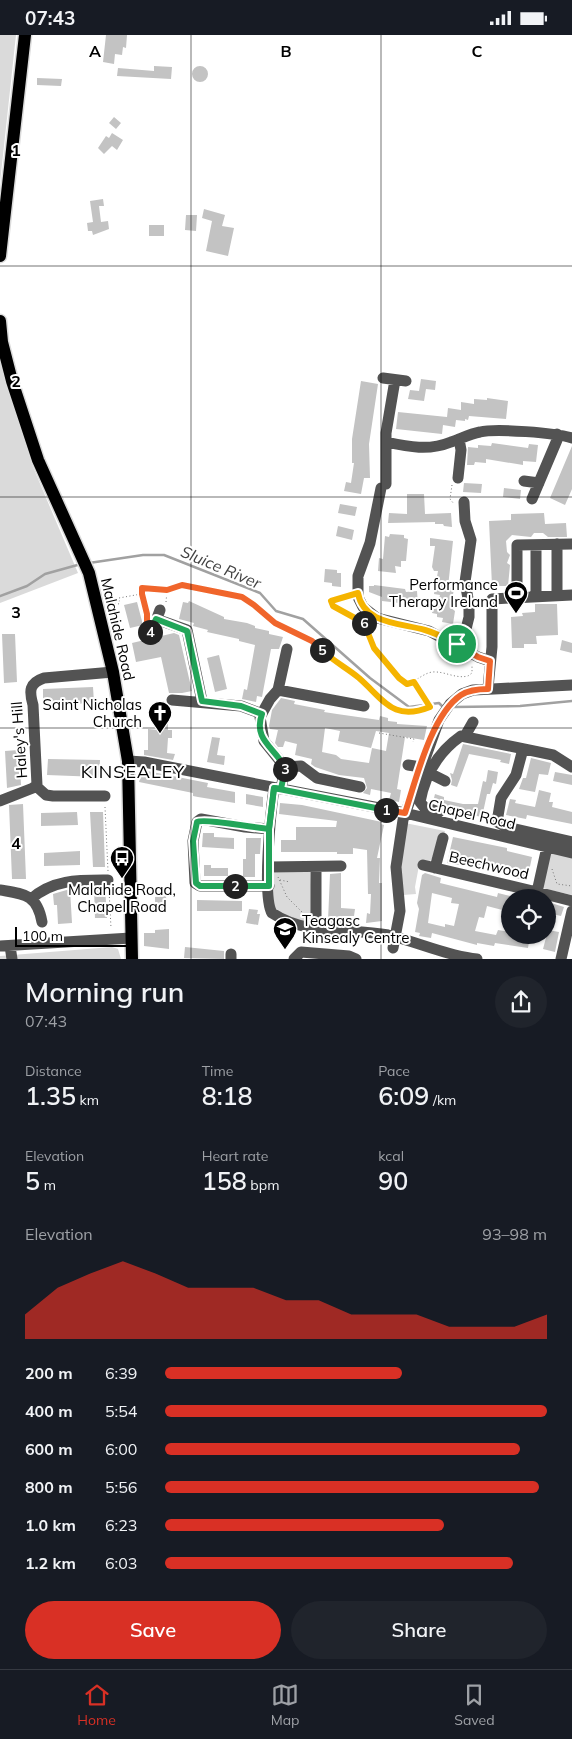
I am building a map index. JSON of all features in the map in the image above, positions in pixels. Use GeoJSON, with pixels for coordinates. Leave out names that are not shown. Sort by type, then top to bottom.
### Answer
{"type":"FeatureCollection","features":[{"type":"Feature","properties":{"kind":"main road"},"geometry":{"type":"LineString","coordinates":[[0,256],[25,35]]}},
{"type":"Feature","properties":{"kind":"main road","name":"Malahide Road"},"geometry":{"type":"LineString","coordinates":[[0,321],[2,342],[10,373],[38,460],[88,573],[113,672],[128,761],[132,959]]}},
{"type":"Feature","properties":{"kind":"street"},"geometry":{"type":"LineString","coordinates":[[395,380],[386,441],[384,502],[373,517],[370,543],[358,576],[358,593],[364,607],[371,615],[428,631],[457,644],[476,656],[490,661]]}},
{"type":"Feature","properties":{"kind":"street"},"geometry":{"type":"LineString","coordinates":[[386,441],[420,448],[434,447],[481,432],[502,430],[557,434],[572,439]]}},
{"type":"Feature","properties":{"kind":"street"},"geometry":{"type":"LineString","coordinates":[[532,499],[557,434]]}},
{"type":"Feature","properties":{"kind":"street"},"geometry":{"type":"LineString","coordinates":[[458,478],[461,450],[459,439]]}},
{"type":"Feature","properties":{"kind":"street"},"geometry":{"type":"LineString","coordinates":[[524,481],[539,483]]}},
{"type":"Feature","properties":{"kind":"street"},"geometry":{"type":"LineString","coordinates":[[457,644],[466,629],[470,609],[465,582],[471,540],[464,521],[463,503]]}},
{"type":"Feature","properties":{"kind":"street"},"geometry":{"type":"LineString","coordinates":[[557,544],[557,595]]}},
{"type":"Feature","properties":{"kind":"street"},"geometry":{"type":"LineString","coordinates":[[517,597],[517,545],[572,544]]}},
{"type":"Feature","properties":{"kind":"street"},"geometry":{"type":"LineString","coordinates":[[536,545],[536,596]]}},
{"type":"Feature","properties":{"kind":"street"},"geometry":{"type":"LineString","coordinates":[[488,689],[492,647],[492,599],[572,595]]}},
{"type":"Feature","properties":{"kind":"street"},"geometry":{"type":"LineString","coordinates":[[152,633],[158,615],[187,631],[202,701]]}},
{"type":"Feature","properties":{"kind":"street"},"geometry":{"type":"LineString","coordinates":[[284,767],[264,741],[260,725],[262,714],[270,699],[278,690],[287,649]]}},
{"type":"Feature","properties":{"kind":"street","name":"Haley's Hill"},"geometry":{"type":"LineString","coordinates":[[36,786],[37,764],[31,686],[35,681],[44,678],[113,672]]}},
{"type":"Feature","properties":{"kind":"street"},"geometry":{"type":"LineString","coordinates":[[394,943],[400,905],[396,867],[405,813],[425,770],[445,711],[462,694],[488,689],[572,685]]}},
{"type":"Feature","properties":{"kind":"street"},"geometry":{"type":"LineString","coordinates":[[278,690],[364,706]]}},
{"type":"Feature","properties":{"kind":"street"},"geometry":{"type":"LineString","coordinates":[[172,699],[241,706],[262,714]]}},
{"type":"Feature","properties":{"kind":"street"},"geometry":{"type":"LineString","coordinates":[[465,736],[473,722]]}},
{"type":"Feature","properties":{"kind":"street"},"geometry":{"type":"LineString","coordinates":[[439,812],[424,807],[420,802],[425,770],[459,737],[465,736],[558,757],[572,767]]}},
{"type":"Feature","properties":{"kind":"street"},"geometry":{"type":"LineString","coordinates":[[497,820],[501,798],[516,775],[523,749]]}},
{"type":"Feature","properties":{"kind":"street","name":"Chapel Road"},"geometry":{"type":"LineString","coordinates":[[128,761],[144,762],[405,813],[572,853]]}},
{"type":"Feature","properties":{"kind":"street"},"geometry":{"type":"LineString","coordinates":[[408,765],[425,770],[445,781]]}},
{"type":"Feature","properties":{"kind":"street"},"geometry":{"type":"LineString","coordinates":[[284,767],[301,766],[317,778],[360,787]]}},
{"type":"Feature","properties":{"kind":"street"},"geometry":{"type":"LineString","coordinates":[[284,767],[269,829],[274,883],[269,908],[272,913],[316,926],[394,943],[413,941],[463,958],[477,959]]}},
{"type":"Feature","properties":{"kind":"street","name":"Haley's Hill"},"geometry":{"type":"LineString","coordinates":[[36,786],[46,795],[105,796]]}},
{"type":"Feature","properties":{"kind":"street","name":"Haley's Hill"},"geometry":{"type":"LineString","coordinates":[[0,801],[36,786]]}},
{"type":"Feature","properties":{"kind":"street"},"geometry":{"type":"LineString","coordinates":[[269,829],[245,827],[201,819],[197,822],[193,841],[196,883],[200,886],[274,883]]}},
{"type":"Feature","properties":{"kind":"street"},"geometry":{"type":"LineString","coordinates":[[473,822],[485,825],[497,820]]}},
{"type":"Feature","properties":{"kind":"street"},"geometry":{"type":"LineString","coordinates":[[497,820],[506,827],[572,842]]}},
{"type":"Feature","properties":{"kind":"street","name":"Beechwood"},"geometry":{"type":"LineString","coordinates":[[435,868],[443,838]]}},
{"type":"Feature","properties":{"kind":"street","name":"Beechwood"},"geometry":{"type":"LineString","coordinates":[[538,889],[547,847]]}},
{"type":"Feature","properties":{"kind":"street","name":"Beechwood"},"geometry":{"type":"LineString","coordinates":[[423,865],[524,889]]}},
{"type":"Feature","properties":{"kind":"street"},"geometry":{"type":"LineString","coordinates":[[272,867],[341,866]]}},
{"type":"Feature","properties":{"kind":"street"},"geometry":{"type":"LineString","coordinates":[[316,867],[316,926]]}},
{"type":"Feature","properties":{"kind":"street"},"geometry":{"type":"LineString","coordinates":[[31,899],[39,892],[61,882],[108,880]]}},
{"type":"Feature","properties":{"kind":"street"},"geometry":{"type":"LineString","coordinates":[[0,890],[21,893],[31,899],[40,911],[42,922]]}},
{"type":"Feature","properties":{"kind":"street","name":"Beechwood"},"geometry":{"type":"LineString","coordinates":[[556,897],[572,901]]}},
{"type":"Feature","properties":{"kind":"street"},"geometry":{"type":"LineString","coordinates":[[561,959],[572,911]]}},
{"type":"Feature","properties":{"kind":"street"},"geometry":{"type":"LineString","coordinates":[[12,959],[5,946],[131,938]]}},
{"type":"Feature","properties":{"kind":"street"},"geometry":{"type":"LineString","coordinates":[[294,959],[298,954],[305,952],[349,956],[356,959]]}},
{"type":"Feature","properties":{"kind":"path"},"geometry":{"type":"LineString","coordinates":[[152,633],[147,631],[147,614],[142,588],[167,590],[182,585],[242,597],[275,623],[312,641],[391,707],[408,713],[430,707],[439,707],[445,711]]}},
{"type":"Feature","properties":{"kind":"path"},"geometry":{"type":"LineString","coordinates":[[358,593],[331,601],[333,606],[363,622],[374,648],[399,678],[407,684],[414,682],[418,677],[433,672],[456,677],[468,677],[472,673],[476,656]]}},
{"type":"Feature","properties":{"kind":"path"},"geometry":{"type":"LineString","coordinates":[[120,604],[119,599],[142,594]]}},
{"type":"Feature","properties":{"kind":"path"},"geometry":{"type":"LineString","coordinates":[[414,682],[430,707]]}},
{"type":"Feature","properties":{"kind":"path"},"geometry":{"type":"LineString","coordinates":[[379,733],[414,739],[413,743]]}},
{"type":"Feature","properties":{"kind":"path"},"geometry":{"type":"LineString","coordinates":[[105,796],[112,939]]}},
{"type":"Feature","properties":{"kind":"path"},"geometry":{"type":"LineString","coordinates":[[551,864],[557,884],[572,886]]}},
{"type":"Feature","properties":{"kind":"path"},"geometry":{"type":"LineString","coordinates":[[272,867],[274,883],[316,926]]}},
{"type":"Feature","properties":{"kind":"path"},"geometry":{"type":"LineString","coordinates":[[274,883],[290,882]]}},
{"type":"Feature","properties":{"kind":"path"},"geometry":{"type":"LineString","coordinates":[[297,907],[299,903]]}},
{"type":"Feature","properties":{"kind":"shaded area"},"geometry":{"type":"Polygon","coordinates":[[[0,35],[16,35],[0,183],[0,35]]]}},
{"type":"Feature","properties":{"kind":"shaded area"},"geometry":{"type":"Polygon","coordinates":[[[0,359],[33,467],[78,573],[0,603],[0,359]]]}},
{"type":"Feature","properties":{"kind":"shaded area"},"geometry":{"type":"Polygon","coordinates":[[[405,823],[445,831],[444,835],[439,834],[432,859],[430,861],[420,860],[415,887],[416,894],[403,895],[400,869],[405,823]]]}},
{"type":"Feature","properties":{"kind":"shaded area"},"geometry":{"type":"Polygon","coordinates":[[[549,851],[572,855],[572,895],[556,891],[556,889],[542,888],[549,851]]]}},
{"type":"Feature","properties":{"kind":"shaded area"},"geometry":{"type":"Polygon","coordinates":[[[273,869],[310,869],[313,918],[310,922],[283,916],[271,908],[273,869]]]}},
{"type":"Feature","properties":{"kind":"shaded area"},"geometry":{"type":"Polygon","coordinates":[[[112,947],[118,949],[121,959],[0,959],[0,956],[112,947]]]}},
{"type":"Feature","properties":{"kind":"building"},"geometry":{"type":"Polygon","coordinates":[[[106,35],[127,35],[126,48],[123,47],[122,55],[115,54],[114,64],[103,62],[106,35]]]}},
{"type":"Feature","properties":{"kind":"building"},"geometry":{"type":"Polygon","coordinates":[[[154,66],[172,67],[171,79],[117,76],[118,68],[154,71],[154,66]]]}},
{"type":"Feature","properties":{"kind":"building"},"geometry":{"type":"Polygon","coordinates":[[[200,66],[208,74],[200,82],[192,74],[200,66]]]}},
{"type":"Feature","properties":{"kind":"building"},"geometry":{"type":"Polygon","coordinates":[[[37,78],[62,79],[61,86],[37,85],[37,78]]]}},
{"type":"Feature","properties":{"kind":"building"},"geometry":{"type":"Polygon","coordinates":[[[114,117],[121,123],[116,129],[109,123],[114,117]]]}},
{"type":"Feature","properties":{"kind":"building"},"geometry":{"type":"Polygon","coordinates":[[[112,133],[123,140],[117,150],[112,146],[104,154],[98,148],[106,136],[109,138],[112,133]]]}},
{"type":"Feature","properties":{"kind":"building"},"geometry":{"type":"Polygon","coordinates":[[[103,199],[104,206],[99,206],[101,222],[108,221],[109,229],[93,235],[92,231],[88,231],[87,223],[93,222],[90,201],[103,199]]]}},
{"type":"Feature","properties":{"kind":"building"},"geometry":{"type":"Polygon","coordinates":[[[204,209],[225,215],[222,226],[234,228],[228,256],[206,251],[212,221],[202,218],[204,209]]]}},
{"type":"Feature","properties":{"kind":"building"},"geometry":{"type":"Polygon","coordinates":[[[186,215],[197,215],[196,231],[185,230],[186,215]]]}},
{"type":"Feature","properties":{"kind":"building"},"geometry":{"type":"Polygon","coordinates":[[[149,225],[164,225],[164,236],[149,236],[149,225]]]}},
{"type":"Feature","properties":{"kind":"building"},"geometry":{"type":"Polygon","coordinates":[[[421,379],[436,381],[435,390],[426,389],[424,401],[408,399],[410,390],[419,391],[421,379]]]}},
{"type":"Feature","properties":{"kind":"building"},"geometry":{"type":"Polygon","coordinates":[[[361,381],[378,384],[369,444],[370,478],[364,478],[361,494],[344,491],[346,482],[351,483],[354,463],[352,463],[352,439],[361,381]]]}},
{"type":"Feature","properties":{"kind":"building"},"geometry":{"type":"Polygon","coordinates":[[[487,398],[508,401],[506,419],[469,416],[468,420],[465,419],[465,421],[456,420],[455,427],[443,425],[442,434],[396,429],[398,412],[447,417],[448,408],[461,410],[461,402],[474,404],[474,399],[487,400],[487,398]]]}},
{"type":"Feature","properties":{"kind":"building"},"geometry":{"type":"Polygon","coordinates":[[[492,443],[528,448],[529,444],[538,445],[536,462],[523,461],[523,465],[486,459],[486,463],[475,462],[474,465],[467,465],[468,447],[478,448],[478,445],[491,446],[492,443]]]}},
{"type":"Feature","properties":{"kind":"building"},"geometry":{"type":"Polygon","coordinates":[[[572,446],[572,489],[565,505],[550,498],[572,446]]]}},
{"type":"Feature","properties":{"kind":"building"},"geometry":{"type":"Polygon","coordinates":[[[464,483],[482,484],[481,493],[463,492],[464,483]]]}},
{"type":"Feature","properties":{"kind":"building"},"geometry":{"type":"Polygon","coordinates":[[[504,488],[521,490],[520,499],[503,497],[504,488]]]}},
{"type":"Feature","properties":{"kind":"building"},"geometry":{"type":"Polygon","coordinates":[[[407,494],[424,494],[425,514],[451,513],[452,527],[435,524],[435,522],[388,523],[389,513],[407,514],[407,494]]]}},
{"type":"Feature","properties":{"kind":"building"},"geometry":{"type":"Polygon","coordinates":[[[340,504],[357,507],[355,516],[338,513],[340,504]]]}},
{"type":"Feature","properties":{"kind":"building"},"geometry":{"type":"Polygon","coordinates":[[[544,513],[545,524],[566,523],[567,537],[548,537],[543,533],[534,533],[531,537],[512,535],[506,541],[507,552],[510,555],[507,563],[510,565],[508,586],[492,586],[489,521],[511,520],[511,514],[544,513]]]}},
{"type":"Feature","properties":{"kind":"building"},"geometry":{"type":"Polygon","coordinates":[[[338,526],[354,530],[352,540],[336,536],[338,526]]]}},
{"type":"Feature","properties":{"kind":"building"},"geometry":{"type":"Polygon","coordinates":[[[390,534],[404,535],[404,538],[408,539],[406,561],[401,561],[401,567],[395,566],[396,573],[378,571],[379,558],[383,559],[385,536],[389,537],[390,534]]]}},
{"type":"Feature","properties":{"kind":"building"},"geometry":{"type":"Polygon","coordinates":[[[430,538],[453,541],[448,587],[454,588],[451,608],[455,611],[453,624],[442,622],[443,618],[437,617],[437,614],[432,613],[433,607],[437,607],[440,595],[434,594],[438,571],[434,571],[432,567],[435,546],[430,546],[430,538]]]}},
{"type":"Feature","properties":{"kind":"building"},"geometry":{"type":"Polygon","coordinates":[[[325,569],[337,570],[337,573],[341,573],[341,587],[332,586],[332,583],[324,582],[325,569]]]}},
{"type":"Feature","properties":{"kind":"building"},"geometry":{"type":"Polygon","coordinates":[[[369,586],[405,589],[406,592],[417,591],[418,606],[408,607],[408,604],[382,601],[382,597],[369,592],[369,586]]]}},
{"type":"Feature","properties":{"kind":"building"},"geometry":{"type":"Polygon","coordinates":[[[189,601],[224,617],[224,619],[247,623],[255,626],[255,628],[269,631],[269,634],[283,637],[279,649],[271,649],[262,697],[257,696],[256,702],[242,699],[244,689],[247,690],[255,645],[239,641],[239,639],[207,632],[208,630],[193,626],[194,623],[179,619],[183,602],[188,603],[189,601]]]}},
{"type":"Feature","properties":{"kind":"building"},"geometry":{"type":"Polygon","coordinates":[[[137,602],[143,625],[130,628],[124,605],[137,602]]]}},
{"type":"Feature","properties":{"kind":"building"},"geometry":{"type":"Polygon","coordinates":[[[535,604],[557,604],[558,635],[536,636],[537,644],[524,644],[524,648],[512,648],[511,617],[523,616],[522,613],[535,612],[535,604]]]}},
{"type":"Feature","properties":{"kind":"building"},"geometry":{"type":"Polygon","coordinates":[[[174,633],[179,635],[192,691],[169,693],[161,657],[136,662],[132,643],[174,633]]]}},
{"type":"Feature","properties":{"kind":"building"},"geometry":{"type":"Polygon","coordinates":[[[2,634],[15,634],[17,682],[4,683],[2,634]]]}},
{"type":"Feature","properties":{"kind":"building"},"geometry":{"type":"Polygon","coordinates":[[[562,640],[572,643],[572,653],[560,650],[562,640]]]}},
{"type":"Feature","properties":{"kind":"building"},"geometry":{"type":"Polygon","coordinates":[[[219,655],[227,689],[215,692],[207,658],[219,655]]]}},
{"type":"Feature","properties":{"kind":"building"},"geometry":{"type":"Polygon","coordinates":[[[93,687],[94,703],[43,705],[43,689],[93,687]]]}},
{"type":"Feature","properties":{"kind":"building"},"geometry":{"type":"Polygon","coordinates":[[[281,698],[295,701],[294,704],[325,710],[324,712],[379,720],[380,716],[388,718],[388,721],[397,722],[397,724],[427,726],[424,740],[405,737],[397,789],[401,790],[399,802],[389,800],[391,793],[371,789],[370,795],[363,793],[367,788],[364,778],[339,775],[315,767],[311,764],[312,759],[295,755],[297,744],[285,741],[283,747],[278,747],[275,743],[278,730],[270,729],[269,726],[272,710],[281,698]],[[325,728],[322,752],[336,755],[341,759],[369,763],[372,748],[386,751],[389,733],[376,731],[371,748],[338,741],[340,731],[325,728]]]}},
{"type":"Feature","properties":{"kind":"building"},"geometry":{"type":"Polygon","coordinates":[[[159,723],[168,723],[168,730],[172,730],[172,738],[168,738],[167,753],[175,754],[173,760],[144,755],[144,750],[148,750],[148,729],[159,730],[159,723]]]}},
{"type":"Feature","properties":{"kind":"building"},"geometry":{"type":"Polygon","coordinates":[[[212,737],[220,738],[217,755],[225,756],[224,765],[207,762],[212,737]]]}},
{"type":"Feature","properties":{"kind":"building"},"geometry":{"type":"Polygon","coordinates":[[[463,744],[511,754],[509,764],[500,762],[501,760],[469,754],[457,787],[451,785],[450,773],[453,774],[463,744]]]}},
{"type":"Feature","properties":{"kind":"building"},"geometry":{"type":"Polygon","coordinates":[[[19,750],[21,785],[7,788],[5,751],[19,750]]]}},
{"type":"Feature","properties":{"kind":"building"},"geometry":{"type":"Polygon","coordinates":[[[531,758],[551,763],[548,775],[539,774],[535,792],[519,789],[523,778],[526,778],[531,758]]]}},
{"type":"Feature","properties":{"kind":"building"},"geometry":{"type":"Polygon","coordinates":[[[48,759],[100,760],[99,777],[47,775],[48,759]]]}},
{"type":"Feature","properties":{"kind":"building"},"geometry":{"type":"Polygon","coordinates":[[[142,770],[208,783],[207,787],[235,792],[235,803],[193,796],[193,793],[139,782],[142,770]]]}},
{"type":"Feature","properties":{"kind":"building"},"geometry":{"type":"Polygon","coordinates":[[[488,770],[498,772],[496,784],[493,783],[490,794],[487,794],[482,817],[446,810],[442,805],[433,802],[435,794],[444,797],[444,800],[463,804],[478,804],[483,781],[486,782],[488,770]]]}},
{"type":"Feature","properties":{"kind":"building"},"geometry":{"type":"Polygon","coordinates":[[[555,772],[572,775],[572,785],[553,781],[555,772]]]}},
{"type":"Feature","properties":{"kind":"building"},"geometry":{"type":"Polygon","coordinates":[[[539,790],[551,793],[549,802],[553,802],[552,807],[572,812],[572,824],[527,815],[526,819],[506,815],[510,799],[516,800],[515,803],[535,807],[539,790]]]}},
{"type":"Feature","properties":{"kind":"building"},"geometry":{"type":"Polygon","coordinates":[[[246,794],[263,797],[263,807],[246,804],[246,794]]]}},
{"type":"Feature","properties":{"kind":"building"},"geometry":{"type":"Polygon","coordinates":[[[280,803],[302,805],[382,822],[381,824],[384,825],[377,858],[380,858],[379,883],[382,883],[382,921],[366,923],[367,913],[370,914],[371,894],[368,894],[367,850],[353,848],[353,854],[337,854],[337,852],[281,852],[281,840],[296,840],[296,827],[336,827],[337,821],[279,814],[280,803]]]}},
{"type":"Feature","properties":{"kind":"building"},"geometry":{"type":"Polygon","coordinates":[[[23,804],[26,879],[12,879],[9,805],[23,804]]]}},
{"type":"Feature","properties":{"kind":"building"},"geometry":{"type":"Polygon","coordinates":[[[77,812],[78,825],[41,826],[41,813],[77,812]]]}},
{"type":"Feature","properties":{"kind":"building"},"geometry":{"type":"Polygon","coordinates":[[[90,812],[103,812],[105,867],[93,867],[90,812]]]}},
{"type":"Feature","properties":{"kind":"building"},"geometry":{"type":"Polygon","coordinates":[[[203,833],[214,833],[214,837],[234,838],[234,849],[202,847],[203,833]]]}},
{"type":"Feature","properties":{"kind":"building"},"geometry":{"type":"Polygon","coordinates":[[[453,837],[507,848],[507,851],[532,857],[526,880],[515,878],[516,872],[460,861],[459,865],[447,863],[453,837]]]}},
{"type":"Feature","properties":{"kind":"building"},"geometry":{"type":"Polygon","coordinates":[[[246,838],[261,838],[260,854],[255,854],[255,877],[243,877],[243,859],[246,859],[246,838]]]}},
{"type":"Feature","properties":{"kind":"building"},"geometry":{"type":"Polygon","coordinates":[[[80,851],[80,865],[44,866],[44,853],[80,851]]]}},
{"type":"Feature","properties":{"kind":"building"},"geometry":{"type":"Polygon","coordinates":[[[204,865],[211,865],[211,868],[228,868],[228,876],[204,876],[204,865]]]}},
{"type":"Feature","properties":{"kind":"building"},"geometry":{"type":"Polygon","coordinates":[[[341,873],[341,908],[355,909],[354,916],[344,916],[343,923],[331,923],[328,921],[330,874],[341,873]]]}},
{"type":"Feature","properties":{"kind":"building"},"geometry":{"type":"Polygon","coordinates":[[[425,873],[441,878],[440,883],[497,897],[498,893],[501,894],[501,910],[487,906],[484,918],[479,917],[475,931],[496,935],[498,930],[501,930],[501,944],[495,943],[494,946],[477,943],[477,945],[432,933],[431,938],[419,936],[420,933],[415,932],[419,909],[417,903],[422,875],[425,873]],[[432,893],[428,923],[445,927],[445,924],[454,926],[459,904],[451,903],[452,898],[432,893]]]}},
{"type":"Feature","properties":{"kind":"building"},"geometry":{"type":"Polygon","coordinates":[[[105,887],[107,918],[95,918],[94,888],[105,887]]]}},
{"type":"Feature","properties":{"kind":"building"},"geometry":{"type":"Polygon","coordinates":[[[70,889],[72,923],[58,924],[57,905],[54,905],[53,894],[70,889]]]}},
{"type":"Feature","properties":{"kind":"building"},"geometry":{"type":"Polygon","coordinates":[[[166,896],[167,909],[149,911],[150,904],[155,904],[155,897],[166,896]]]}},
{"type":"Feature","properties":{"kind":"building"},"geometry":{"type":"Polygon","coordinates":[[[197,900],[242,901],[242,911],[197,911],[197,900]]]}},
{"type":"Feature","properties":{"kind":"building"},"geometry":{"type":"Polygon","coordinates":[[[556,904],[564,907],[561,916],[556,915],[556,904]]]}},
{"type":"Feature","properties":{"kind":"building"},"geometry":{"type":"Polygon","coordinates":[[[249,909],[258,910],[257,914],[260,914],[258,925],[246,923],[249,909]]]}},
{"type":"Feature","properties":{"kind":"building"},"geometry":{"type":"Polygon","coordinates":[[[169,929],[169,949],[144,946],[144,933],[155,933],[155,930],[169,929]]]}},
{"type":"Feature","properties":{"kind":"building"},"geometry":{"type":"Polygon","coordinates":[[[556,931],[559,932],[555,952],[543,949],[544,944],[556,944],[556,931]]]}},
{"type":"Feature","properties":{"kind":"building"},"geometry":{"type":"Polygon","coordinates":[[[502,944],[529,944],[528,948],[502,944]]]}},
{"type":"Feature","properties":{"kind":"building"},"geometry":{"type":"Polygon","coordinates":[[[185,947],[224,951],[224,959],[184,958],[185,947]]]}},
{"type":"Feature","properties":{"kind":"waterway","name":"Sluice River"},"geometry":{"type":"LineString","coordinates":[[89,563],[143,555],[164,555],[260,593],[276,611],[303,619],[370,678],[409,707],[439,703],[442,706]]}},
{"type":"Feature","properties":{"kind":"waterway"},"geometry":{"type":"LineString","coordinates":[[0,596],[27,586],[45,574],[81,564]]}},
{"type":"Feature","properties":{"kind":"waterway","name":"Sluice River"},"geometry":{"type":"LineString","coordinates":[[454,707],[520,706],[572,701]]}},
{"type":"Feature","properties":{"kind":"place","name":"Performance Therapy Ireland"},"geometry":{"type":"Point","coordinates":[516,614]}},
{"type":"Feature","properties":{"kind":"place","name":"Saint Nicholas Church"},"geometry":{"type":"Point","coordinates":[160,734]}},
{"type":"Feature","properties":{"kind":"place","name":"Malahide Road, Chapel Road"},"geometry":{"type":"Point","coordinates":[122,879]}},
{"type":"Feature","properties":{"kind":"place","name":"Teagasc Kinsealy Centre"},"geometry":{"type":"Point","coordinates":[285,950]}},
{"type":"Feature","properties":{"kind":"district","name":"KINSEALEY"},"geometry":{"type":"Point","coordinates":[133,771]}},
{"type":"Feature","properties":{"kind":"route"},"geometry":{"type":"LineString","coordinates":[[457,644],[423,629],[402,625],[371,615],[360,601],[358,593],[331,601],[333,606],[363,622],[374,648],[399,678],[407,684],[414,682],[430,707],[408,713],[401,712],[385,704],[355,675],[328,656],[312,641],[275,623],[242,597],[182,585],[167,590],[142,588],[147,614],[147,631],[152,633],[156,619],[187,631],[202,701],[248,707],[262,714],[260,725],[264,741],[282,761],[285,769],[281,789],[274,788],[274,792],[269,829],[226,825],[206,819],[201,819],[197,822],[193,841],[194,877],[196,883],[200,886],[269,886],[269,829],[273,798],[273,796],[274,788],[405,813],[421,767],[444,712],[462,694],[473,690],[488,689],[490,661],[478,657],[457,644]]}}]}
